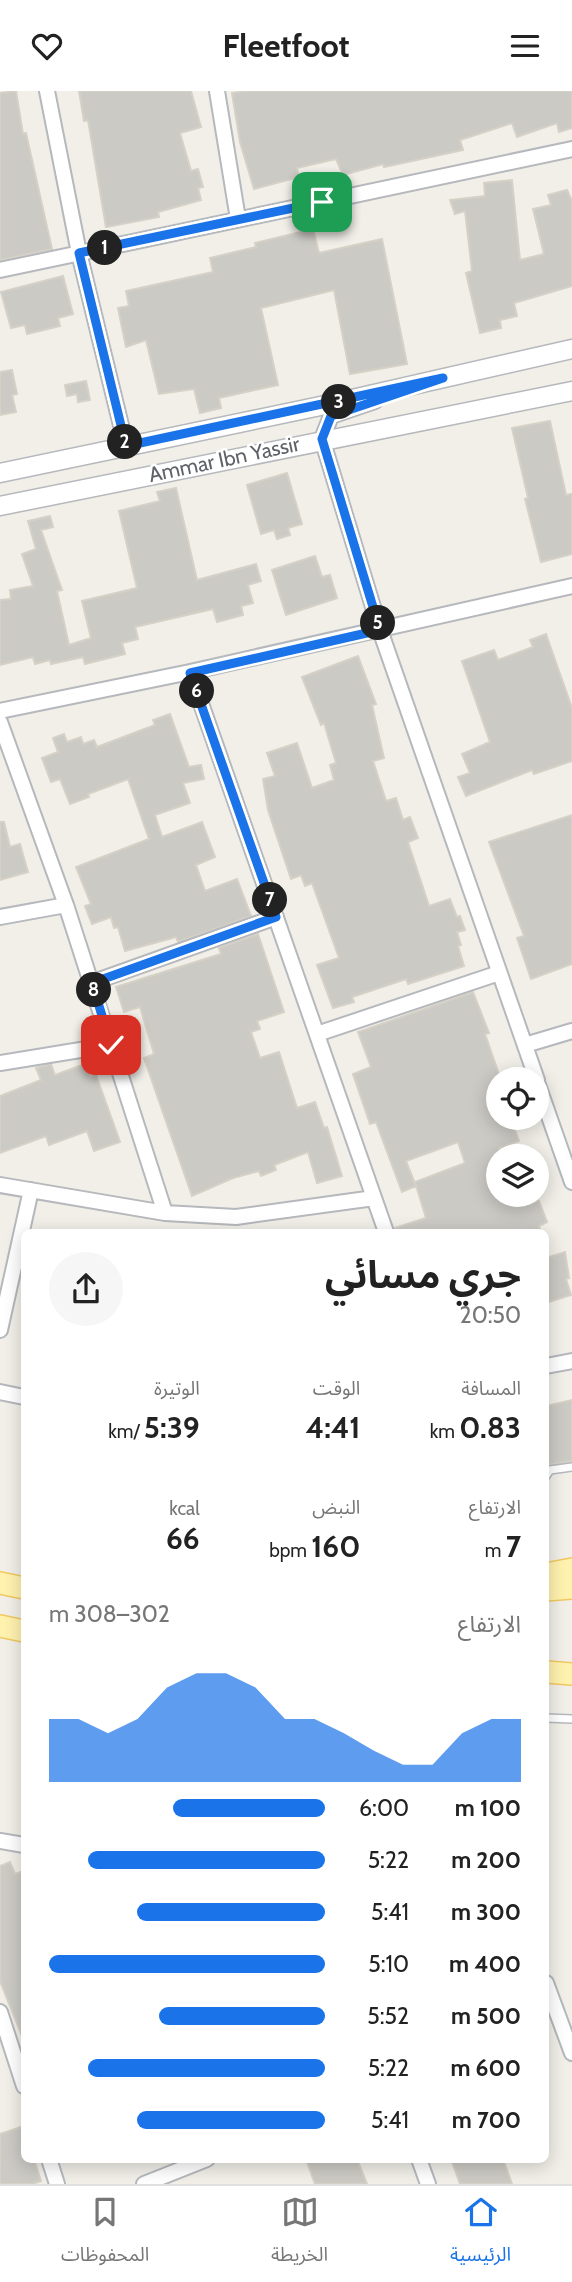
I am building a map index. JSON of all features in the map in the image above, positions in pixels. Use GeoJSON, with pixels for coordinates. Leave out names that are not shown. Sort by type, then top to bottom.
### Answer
{"type":"FeatureCollection","features":[{"type":"Feature","properties":{"kind":"main road"},"geometry":{"type":"LineString","coordinates":[[549,1573],[572,1569]]}},
{"type":"Feature","properties":{"kind":"main road"},"geometry":{"type":"LineString","coordinates":[[0,1583],[21,1587]]}},
{"type":"Feature","properties":{"kind":"main road"},"geometry":{"type":"LineString","coordinates":[[549,1590],[572,1588]]}},
{"type":"Feature","properties":{"kind":"main road"},"geometry":{"type":"LineString","coordinates":[[0,1626],[21,1631]]}},
{"type":"Feature","properties":{"kind":"main road"},"geometry":{"type":"LineString","coordinates":[[549,1665],[566,1671]]}},
{"type":"Feature","properties":{"kind":"street"},"geometry":{"type":"LineString","coordinates":[[47,91],[79,253],[126,446]]}},
{"type":"Feature","properties":{"kind":"street"},"geometry":{"type":"LineString","coordinates":[[217,91],[238,219]]}},
{"type":"Feature","properties":{"kind":"street"},"geometry":{"type":"LineString","coordinates":[[0,270],[572,149]]}},
{"type":"Feature","properties":{"kind":"street","name":"Ammar Ibn Yassir"},"geometry":{"type":"LineString","coordinates":[[0,473],[572,349]]}},
{"type":"Feature","properties":{"kind":"street"},"geometry":{"type":"LineString","coordinates":[[443,378],[331,416],[322,439],[380,630],[532,1067]]}},
{"type":"Feature","properties":{"kind":"street","name":"Ammar Ibn Yassir"},"geometry":{"type":"LineString","coordinates":[[0,506],[322,439],[572,391]]}},
{"type":"Feature","properties":{"kind":"street"},"geometry":{"type":"LineString","coordinates":[[0,711],[190,673],[572,586]]}},
{"type":"Feature","properties":{"kind":"street"},"geometry":{"type":"LineString","coordinates":[[190,673],[385,1229]]}},
{"type":"Feature","properties":{"kind":"street"},"geometry":{"type":"LineString","coordinates":[[0,722],[66,905],[165,1213]]}},
{"type":"Feature","properties":{"kind":"street"},"geometry":{"type":"LineString","coordinates":[[0,917],[66,905]]}},
{"type":"Feature","properties":{"kind":"street"},"geometry":{"type":"LineString","coordinates":[[92,983],[276,917]]}},
{"type":"Feature","properties":{"kind":"street"},"geometry":{"type":"LineString","coordinates":[[317,1034],[499,973]]}},
{"type":"Feature","properties":{"kind":"street"},"geometry":{"type":"LineString","coordinates":[[524,1045],[572,1031]]}},
{"type":"Feature","properties":{"kind":"street"},"geometry":{"type":"LineString","coordinates":[[0,1063],[111,1045]]}},
{"type":"Feature","properties":{"kind":"street"},"geometry":{"type":"LineString","coordinates":[[549,1116],[572,1182]]}},
{"type":"Feature","properties":{"kind":"street"},"geometry":{"type":"LineString","coordinates":[[0,1185],[165,1213],[236,1217],[374,1198]]}},
{"type":"Feature","properties":{"kind":"street"},"geometry":{"type":"LineString","coordinates":[[22,1229],[31,1190]]}},
{"type":"Feature","properties":{"kind":"street"},"geometry":{"type":"LineString","coordinates":[[0,1330],[21,1235]]}},
{"type":"Feature","properties":{"kind":"street"},"geometry":{"type":"LineString","coordinates":[[549,1365],[572,1361]]}},
{"type":"Feature","properties":{"kind":"street"},"geometry":{"type":"LineString","coordinates":[[0,1392],[21,1396]]}},
{"type":"Feature","properties":{"kind":"street"},"geometry":{"type":"LineString","coordinates":[[0,1841],[21,1844]]}},
{"type":"Feature","properties":{"kind":"street"},"geometry":{"type":"LineString","coordinates":[[549,1991],[572,2053]]}},
{"type":"Feature","properties":{"kind":"street"},"geometry":{"type":"LineString","coordinates":[[0,2012],[6,2049],[21,2081]]}},
{"type":"Feature","properties":{"kind":"street"},"geometry":{"type":"LineString","coordinates":[[49,2163],[57,2184]]}},
{"type":"Feature","properties":{"kind":"street"},"geometry":{"type":"LineString","coordinates":[[144,2184],[197,2163]]}},
{"type":"Feature","properties":{"kind":"street"},"geometry":{"type":"LineString","coordinates":[[420,2163],[428,2184]]}},
{"type":"Feature","properties":{"kind":"lane"},"geometry":{"type":"LineString","coordinates":[[549,1472],[572,1467]]}},
{"type":"Feature","properties":{"kind":"lane"},"geometry":{"type":"LineString","coordinates":[[549,1718],[572,1719]]}},
{"type":"Feature","properties":{"kind":"building"},"geometry":{"type":"Polygon","coordinates":[[[16,91],[23,134],[26,133],[52,249],[0,260],[0,93],[16,91]]]}},
{"type":"Feature","properties":{"kind":"building"},"geometry":{"type":"Polygon","coordinates":[[[79,91],[191,91],[201,127],[180,133],[191,171],[198,169],[203,187],[198,188],[201,200],[158,212],[159,217],[106,227],[88,120],[84,121],[79,91]]]}},
{"type":"Feature","properties":{"kind":"building"},"geometry":{"type":"Polygon","coordinates":[[[572,91],[572,128],[559,132],[557,123],[517,137],[512,123],[460,140],[463,150],[384,167],[383,164],[343,175],[336,159],[297,168],[299,177],[254,189],[240,142],[232,93],[572,91]]]}},
{"type":"Feature","properties":{"kind":"building"},"geometry":{"type":"Polygon","coordinates":[[[512,180],[520,260],[544,254],[533,209],[551,205],[548,195],[567,190],[572,201],[572,286],[514,303],[517,316],[500,320],[501,328],[480,333],[466,273],[472,271],[465,211],[455,214],[450,200],[485,196],[484,183],[512,180]]]}},
{"type":"Feature","properties":{"kind":"building"},"geometry":{"type":"Polygon","coordinates":[[[313,229],[319,253],[382,239],[407,364],[350,374],[334,290],[261,308],[278,385],[219,398],[221,408],[200,413],[194,389],[159,394],[146,340],[126,347],[118,308],[129,306],[126,291],[213,272],[210,258],[256,247],[255,243],[313,229]]]}},
{"type":"Feature","properties":{"kind":"building"},"geometry":{"type":"Polygon","coordinates":[[[63,276],[73,314],[58,318],[60,326],[27,334],[25,325],[11,328],[1,292],[63,276]]]}},
{"type":"Feature","properties":{"kind":"building"},"geometry":{"type":"Polygon","coordinates":[[[12,370],[17,394],[12,395],[16,412],[0,415],[0,372],[12,370]]]}},
{"type":"Feature","properties":{"kind":"building"},"geometry":{"type":"Polygon","coordinates":[[[86,381],[90,400],[78,402],[77,394],[67,396],[65,385],[86,381]]]}},
{"type":"Feature","properties":{"kind":"building"},"geometry":{"type":"Polygon","coordinates":[[[550,421],[566,495],[572,494],[572,554],[541,562],[525,499],[528,498],[512,428],[550,421]]]}},
{"type":"Feature","properties":{"kind":"building"},"geometry":{"type":"Polygon","coordinates":[[[287,473],[302,524],[288,528],[290,535],[277,539],[274,530],[261,534],[247,485],[287,473]]]}},
{"type":"Feature","properties":{"kind":"building"},"geometry":{"type":"Polygon","coordinates":[[[176,488],[197,580],[256,564],[261,581],[248,585],[253,603],[241,606],[243,615],[217,622],[213,609],[135,627],[138,639],[122,643],[125,654],[85,664],[83,657],[51,664],[50,660],[35,664],[33,657],[0,665],[0,600],[11,599],[10,590],[33,586],[22,554],[36,549],[28,521],[50,516],[53,527],[41,530],[62,590],[57,591],[69,645],[91,638],[82,601],[137,588],[119,511],[160,501],[157,492],[176,488]]]}},
{"type":"Feature","properties":{"kind":"building"},"geometry":{"type":"Polygon","coordinates":[[[315,556],[322,577],[330,575],[337,598],[286,615],[272,570],[315,556]]]}},
{"type":"Feature","properties":{"kind":"building"},"geometry":{"type":"Polygon","coordinates":[[[546,634],[572,708],[572,761],[534,774],[532,770],[466,796],[458,777],[470,773],[462,754],[490,742],[462,661],[494,650],[498,660],[533,647],[530,640],[546,634]]]}},
{"type":"Feature","properties":{"kind":"building"},"geometry":{"type":"Polygon","coordinates":[[[358,656],[376,704],[372,705],[384,758],[373,761],[386,801],[396,798],[403,820],[410,817],[418,838],[408,842],[429,906],[450,899],[457,917],[460,916],[465,930],[457,932],[461,945],[458,946],[464,966],[408,984],[406,979],[352,997],[354,1002],[333,1008],[317,965],[339,958],[312,883],[305,886],[301,875],[291,879],[268,810],[263,779],[275,776],[267,753],[297,743],[312,788],[334,780],[330,765],[336,763],[324,723],[321,725],[302,677],[358,656]]]}},
{"type":"Feature","properties":{"kind":"building"},"geometry":{"type":"Polygon","coordinates":[[[170,714],[189,767],[201,765],[204,779],[183,783],[190,803],[155,815],[162,837],[202,822],[215,857],[196,865],[205,891],[237,879],[251,916],[178,942],[176,937],[125,951],[118,927],[114,928],[111,917],[92,924],[85,906],[91,904],[76,867],[149,839],[128,779],[70,804],[60,779],[51,782],[42,758],[58,752],[53,738],[64,734],[67,742],[81,737],[83,744],[94,740],[97,747],[155,725],[153,720],[170,714]]]}},
{"type":"Feature","properties":{"kind":"building"},"geometry":{"type":"Polygon","coordinates":[[[572,815],[572,964],[531,979],[517,938],[524,936],[489,842],[572,815]]]}},
{"type":"Feature","properties":{"kind":"building"},"geometry":{"type":"Polygon","coordinates":[[[0,822],[4,822],[10,847],[20,844],[28,872],[0,880],[0,822]]]}},
{"type":"Feature","properties":{"kind":"building"},"geometry":{"type":"Polygon","coordinates":[[[258,934],[284,1012],[257,1021],[260,1029],[251,1032],[260,1058],[279,1052],[297,1108],[315,1102],[324,1128],[327,1127],[342,1176],[317,1183],[308,1152],[274,1165],[276,1170],[261,1176],[259,1171],[233,1178],[192,1196],[144,1058],[154,1054],[140,1007],[124,1012],[116,987],[221,954],[219,948],[258,934]]]}},
{"type":"Feature","properties":{"kind":"building"},"geometry":{"type":"Polygon","coordinates":[[[473,992],[489,1033],[485,1034],[496,1067],[486,1067],[486,1130],[515,1130],[519,1141],[510,1144],[486,1144],[486,1207],[541,1207],[547,1222],[539,1226],[540,1229],[395,1229],[426,1218],[415,1182],[465,1163],[458,1142],[406,1161],[416,1186],[402,1192],[376,1122],[370,1124],[353,1074],[371,1067],[358,1032],[473,992]]]}},
{"type":"Feature","properties":{"kind":"building"},"geometry":{"type":"Polygon","coordinates":[[[51,1064],[55,1075],[85,1064],[90,1077],[96,1075],[120,1142],[94,1151],[87,1131],[49,1145],[46,1136],[0,1153],[0,1096],[41,1080],[36,1068],[51,1064]]]}},
{"type":"Feature","properties":{"kind":"building"},"geometry":{"type":"Polygon","coordinates":[[[565,1252],[569,1278],[566,1279],[571,1295],[549,1302],[549,1257],[565,1252]]]}},
{"type":"Feature","properties":{"kind":"building"},"geometry":{"type":"Polygon","coordinates":[[[572,1400],[572,1461],[549,1465],[549,1405],[572,1400]]]}},
{"type":"Feature","properties":{"kind":"building"},"geometry":{"type":"Polygon","coordinates":[[[10,1862],[15,1874],[21,1872],[21,2034],[0,1981],[0,1866],[10,1862]]]}},
{"type":"Feature","properties":{"kind":"building"},"geometry":{"type":"Polygon","coordinates":[[[21,2127],[21,2163],[35,2163],[41,2181],[32,2184],[0,2184],[0,2134],[21,2127]]]}},
{"type":"Feature","properties":{"kind":"building"},"geometry":{"type":"Polygon","coordinates":[[[307,2163],[359,2163],[367,2184],[315,2184],[307,2163]]]}},
{"type":"Feature","properties":{"kind":"building"},"geometry":{"type":"Polygon","coordinates":[[[452,2163],[504,2163],[512,2184],[460,2184],[452,2163]]]}},
{"type":"Feature","properties":{"kind":"route"},"geometry":{"type":"LineString","coordinates":[[111,1045],[92,983],[276,917],[190,673],[380,630],[322,439],[324,430],[331,416],[443,378],[126,446],[79,253],[322,202]]}}]}
